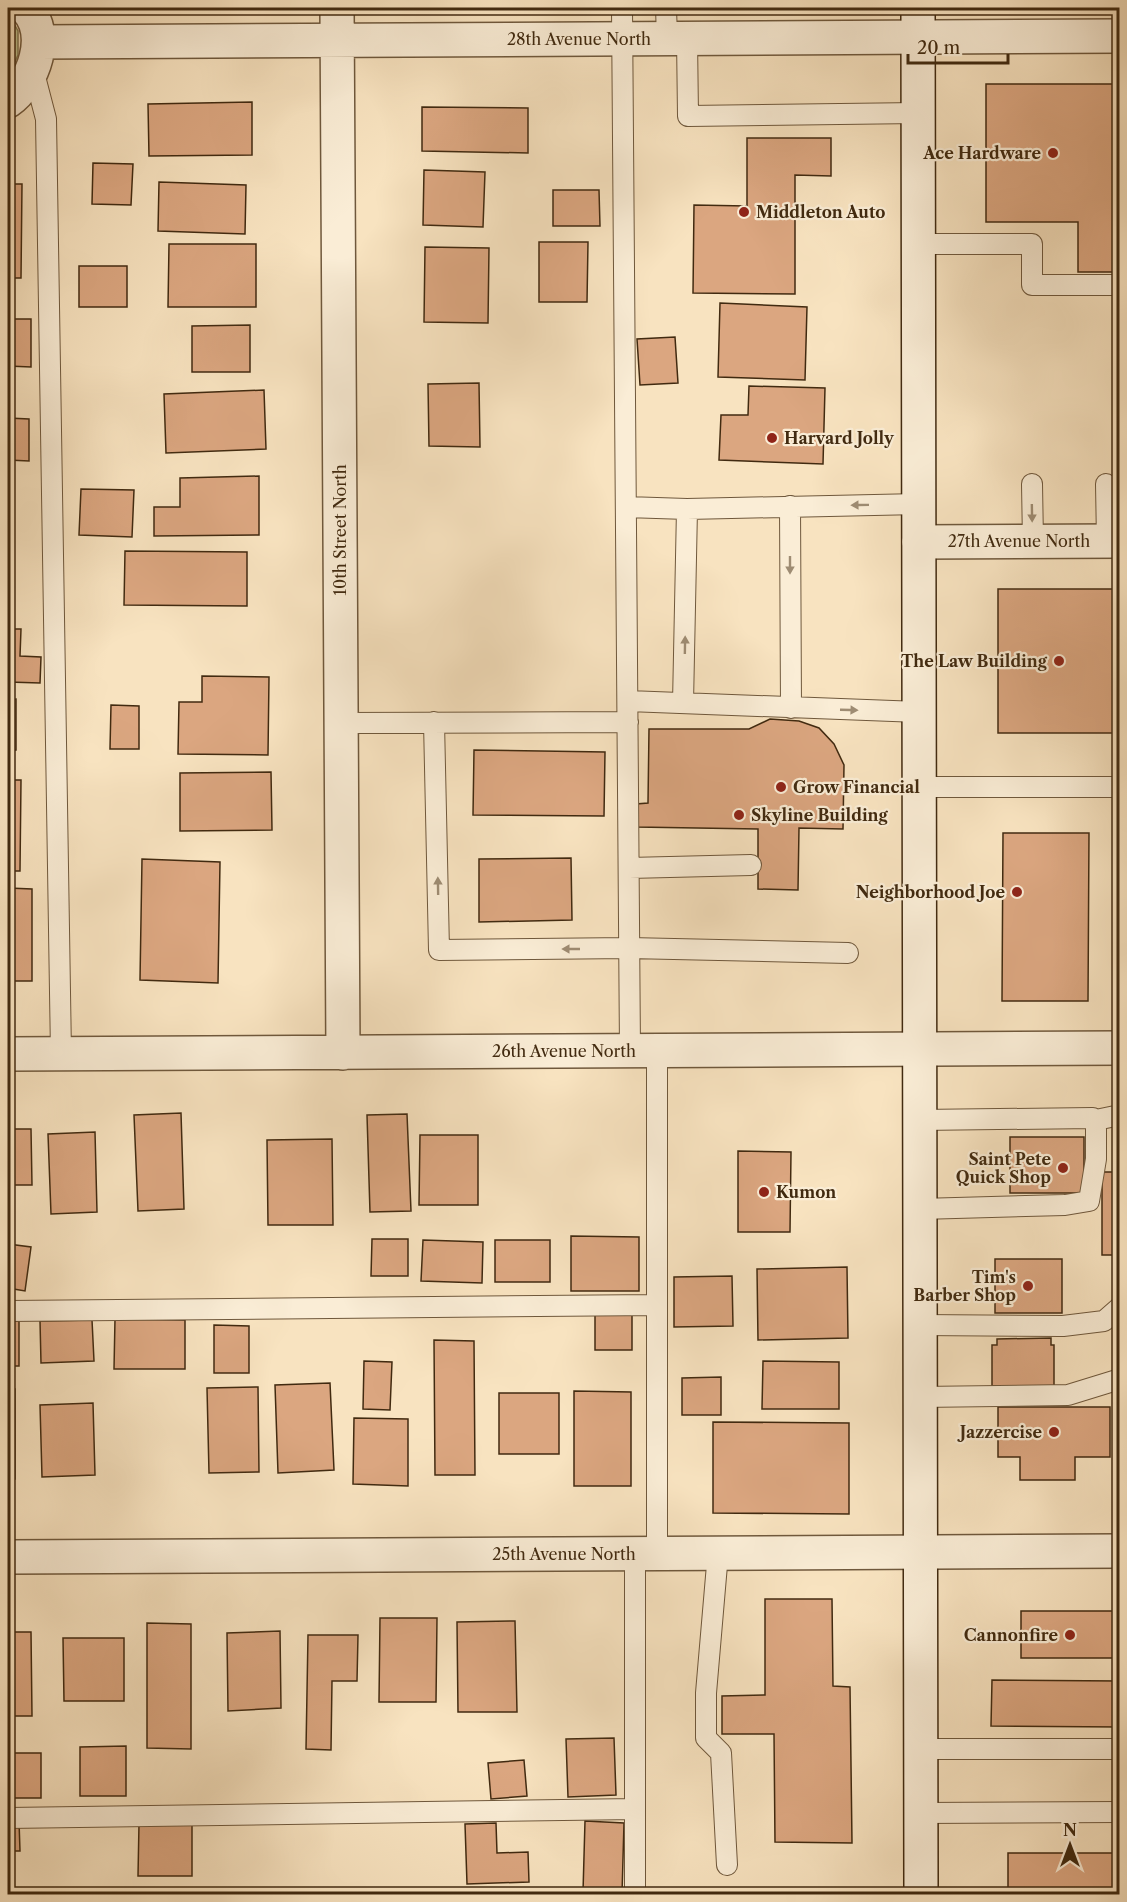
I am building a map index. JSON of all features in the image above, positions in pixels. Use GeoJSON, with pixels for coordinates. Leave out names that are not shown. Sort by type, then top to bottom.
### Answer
{"type":"FeatureCollection","features":[{"type":"Feature","properties":{"kind":"street","name":"10th Street North"},"geometry":{"type":"LineString","coordinates":[[338,8],[343,1053]]}},
{"type":"Feature","properties":{"kind":"street","name":"28th Avenue North"},"geometry":{"type":"LineString","coordinates":[[32,27],[338,40],[622,23],[673,28],[918,22],[1119,36]]}},
{"type":"Feature","properties":{"kind":"street"},"geometry":{"type":"LineString","coordinates":[[918,22],[921,1894]]}},
{"type":"Feature","properties":{"kind":"street"},"geometry":{"type":"LineString","coordinates":[[8,101],[17,94],[32,27]]}},
{"type":"Feature","properties":{"kind":"street","name":"27th Avenue North"},"geometry":{"type":"LineString","coordinates":[[919,542],[1113,541]]}},
{"type":"Feature","properties":{"kind":"street","name":"26th Avenue North"},"geometry":{"type":"LineString","coordinates":[[8,1054],[1119,1048]]}},
{"type":"Feature","properties":{"kind":"street","name":"25th Avenue North"},"geometry":{"type":"LineString","coordinates":[[8,1557],[1119,1551]]}},
{"type":"Feature","properties":{"kind":"lane"},"geometry":{"type":"LineString","coordinates":[[622,23],[629,948],[644,1051],[655,1305],[635,1809],[635,1894]]}},
{"type":"Feature","properties":{"kind":"lane"},"geometry":{"type":"LineString","coordinates":[[32,27],[46,119],[61,1054]]}},
{"type":"Feature","properties":{"kind":"lane"},"geometry":{"type":"LineString","coordinates":[[673,28],[688,116],[918,113]]}},
{"type":"Feature","properties":{"kind":"lane"},"geometry":{"type":"LineString","coordinates":[[918,243],[1032,243],[1032,285],[1119,285]]}},
{"type":"Feature","properties":{"kind":"lane"},"geometry":{"type":"LineString","coordinates":[[1032,484],[1033,541]]}},
{"type":"Feature","properties":{"kind":"lane"},"geometry":{"type":"LineString","coordinates":[[1106,484],[1113,541]]}},
{"type":"Feature","properties":{"kind":"lane"},"geometry":{"type":"LineString","coordinates":[[626,507],[687,509],[919,504]]}},
{"type":"Feature","properties":{"kind":"lane"},"geometry":{"type":"LineString","coordinates":[[790,506],[791,708]]}},
{"type":"Feature","properties":{"kind":"lane"},"geometry":{"type":"LineString","coordinates":[[683,703],[687,509]]}},
{"type":"Feature","properties":{"kind":"lane"},"geometry":{"type":"LineString","coordinates":[[628,701],[919,712]]}},
{"type":"Feature","properties":{"kind":"lane"},"geometry":{"type":"LineString","coordinates":[[434,722],[439,950],[629,948],[848,953]]}},
{"type":"Feature","properties":{"kind":"lane"},"geometry":{"type":"LineString","coordinates":[[341,723],[628,722]]}},
{"type":"Feature","properties":{"kind":"lane"},"geometry":{"type":"LineString","coordinates":[[919,787],[1119,787]]}},
{"type":"Feature","properties":{"kind":"lane"},"geometry":{"type":"LineString","coordinates":[[629,868],[750,865]]}},
{"type":"Feature","properties":{"kind":"lane"},"geometry":{"type":"LineString","coordinates":[[920,1120],[1096,1120],[1119,1115]]}},
{"type":"Feature","properties":{"kind":"lane"},"geometry":{"type":"LineString","coordinates":[[920,1209],[1065,1205],[1089,1201],[1096,1159],[1096,1120]]}},
{"type":"Feature","properties":{"kind":"lane"},"geometry":{"type":"LineString","coordinates":[[8,1311],[655,1305]]}},
{"type":"Feature","properties":{"kind":"lane"},"geometry":{"type":"LineString","coordinates":[[920,1325],[1063,1326],[1104,1321],[1119,1307]]}},
{"type":"Feature","properties":{"kind":"lane"},"geometry":{"type":"LineString","coordinates":[[920,1397],[1068,1395],[1119,1379]]}},
{"type":"Feature","properties":{"kind":"lane"},"geometry":{"type":"LineString","coordinates":[[718,1553],[706,1693],[706,1738],[721,1753],[727,1865]]}},
{"type":"Feature","properties":{"kind":"lane"},"geometry":{"type":"LineString","coordinates":[[921,1749],[1119,1749]]}},
{"type":"Feature","properties":{"kind":"lane"},"geometry":{"type":"LineString","coordinates":[[8,1818],[635,1809]]}},
{"type":"Feature","properties":{"kind":"lane"},"geometry":{"type":"LineString","coordinates":[[921,1813],[1119,1812]]}},
{"type":"Feature","properties":{"kind":"green space"},"geometry":{"type":"Polygon","coordinates":[[[8,13],[18,31],[18,55],[8,77],[8,13]]]}},
{"type":"Feature","properties":{"kind":"building","name":"Ace Hardware"},"geometry":{"type":"Polygon","coordinates":[[[986,84],[1120,84],[1120,272],[1078,272],[1078,222],[986,222],[986,84]]]}},
{"type":"Feature","properties":{"kind":"building"},"geometry":{"type":"Polygon","coordinates":[[[252,102],[252,155],[149,156],[148,104],[252,102]]]}},
{"type":"Feature","properties":{"kind":"building"},"geometry":{"type":"Polygon","coordinates":[[[422,107],[528,108],[528,153],[422,151],[422,107]]]}},
{"type":"Feature","properties":{"kind":"building","name":"Middleton Auto"},"geometry":{"type":"Polygon","coordinates":[[[747,138],[831,138],[831,176],[795,175],[795,294],[693,293],[694,205],[747,206],[747,138]]]}},
{"type":"Feature","properties":{"kind":"building"},"geometry":{"type":"Polygon","coordinates":[[[93,163],[133,164],[131,205],[92,204],[93,163]]]}},
{"type":"Feature","properties":{"kind":"building"},"geometry":{"type":"Polygon","coordinates":[[[424,170],[485,172],[483,227],[423,225],[424,170]]]}},
{"type":"Feature","properties":{"kind":"building"},"geometry":{"type":"Polygon","coordinates":[[[159,182],[246,185],[245,234],[158,231],[159,182]]]}},
{"type":"Feature","properties":{"kind":"building"},"geometry":{"type":"Polygon","coordinates":[[[8,184],[22,184],[21,278],[8,278],[8,184]]]}},
{"type":"Feature","properties":{"kind":"building"},"geometry":{"type":"Polygon","coordinates":[[[553,190],[599,190],[600,226],[553,226],[553,190]]]}},
{"type":"Feature","properties":{"kind":"building"},"geometry":{"type":"Polygon","coordinates":[[[539,242],[588,242],[587,302],[539,302],[539,242]]]}},
{"type":"Feature","properties":{"kind":"building"},"geometry":{"type":"Polygon","coordinates":[[[169,244],[256,244],[256,307],[168,307],[169,244]]]}},
{"type":"Feature","properties":{"kind":"building"},"geometry":{"type":"Polygon","coordinates":[[[425,247],[489,248],[488,323],[424,322],[425,247]]]}},
{"type":"Feature","properties":{"kind":"building"},"geometry":{"type":"Polygon","coordinates":[[[79,266],[127,266],[127,307],[79,307],[79,266]]]}},
{"type":"Feature","properties":{"kind":"building"},"geometry":{"type":"Polygon","coordinates":[[[720,303],[807,307],[805,380],[718,377],[720,303]]]}},
{"type":"Feature","properties":{"kind":"building"},"geometry":{"type":"Polygon","coordinates":[[[8,319],[31,319],[31,367],[8,366],[8,319]]]}},
{"type":"Feature","properties":{"kind":"building"},"geometry":{"type":"Polygon","coordinates":[[[250,325],[250,372],[192,372],[192,326],[250,325]]]}},
{"type":"Feature","properties":{"kind":"building"},"geometry":{"type":"Polygon","coordinates":[[[675,337],[678,383],[640,385],[637,339],[675,337]]]}},
{"type":"Feature","properties":{"kind":"building"},"geometry":{"type":"Polygon","coordinates":[[[479,383],[480,447],[429,446],[428,384],[479,383]]]}},
{"type":"Feature","properties":{"kind":"building","name":"Harvard Jolly"},"geometry":{"type":"Polygon","coordinates":[[[749,386],[825,388],[823,464],[719,460],[721,415],[748,415],[749,386]]]}},
{"type":"Feature","properties":{"kind":"building"},"geometry":{"type":"Polygon","coordinates":[[[264,390],[266,449],[166,453],[164,394],[264,390]]]}},
{"type":"Feature","properties":{"kind":"building"},"geometry":{"type":"Polygon","coordinates":[[[8,418],[29,419],[29,461],[8,460],[8,418]]]}},
{"type":"Feature","properties":{"kind":"building"},"geometry":{"type":"Polygon","coordinates":[[[259,476],[259,535],[154,536],[154,507],[180,507],[180,478],[259,476]]]}},
{"type":"Feature","properties":{"kind":"building"},"geometry":{"type":"Polygon","coordinates":[[[81,489],[134,490],[132,537],[79,535],[81,489]]]}},
{"type":"Feature","properties":{"kind":"building"},"geometry":{"type":"Polygon","coordinates":[[[125,551],[247,552],[247,606],[124,605],[125,551]]]}},
{"type":"Feature","properties":{"kind":"building","name":"The Law Building"},"geometry":{"type":"Polygon","coordinates":[[[998,589],[1120,589],[1120,733],[998,733],[998,589]]]}},
{"type":"Feature","properties":{"kind":"building"},"geometry":{"type":"Polygon","coordinates":[[[8,629],[21,629],[20,656],[41,657],[40,683],[8,682],[8,629]]]}},
{"type":"Feature","properties":{"kind":"building"},"geometry":{"type":"Polygon","coordinates":[[[202,676],[269,677],[268,755],[178,754],[179,702],[202,702],[202,676]]]}},
{"type":"Feature","properties":{"kind":"building"},"geometry":{"type":"Polygon","coordinates":[[[16,699],[16,750],[8,750],[8,700],[16,699]]]}},
{"type":"Feature","properties":{"kind":"building"},"geometry":{"type":"Polygon","coordinates":[[[111,705],[139,706],[139,749],[110,749],[111,705]]]}},
{"type":"Feature","properties":{"kind":"building","name":"Skyline Building"},"geometry":{"type":"Polygon","coordinates":[[[770,719],[799,721],[819,728],[834,744],[844,765],[843,829],[799,828],[798,890],[758,889],[758,829],[636,827],[636,804],[648,803],[649,729],[749,729],[770,719]]]}},
{"type":"Feature","properties":{"kind":"building"},"geometry":{"type":"Polygon","coordinates":[[[474,750],[605,752],[604,816],[473,815],[474,750]]]}},
{"type":"Feature","properties":{"kind":"building"},"geometry":{"type":"Polygon","coordinates":[[[271,772],[272,830],[180,831],[180,773],[271,772]]]}},
{"type":"Feature","properties":{"kind":"building"},"geometry":{"type":"Polygon","coordinates":[[[8,780],[21,780],[20,871],[8,871],[8,780]]]}},
{"type":"Feature","properties":{"kind":"building"},"geometry":{"type":"Polygon","coordinates":[[[1003,833],[1089,833],[1088,1001],[1002,1001],[1003,833]]]}},
{"type":"Feature","properties":{"kind":"building"},"geometry":{"type":"Polygon","coordinates":[[[571,858],[572,920],[479,922],[479,859],[571,858]]]}},
{"type":"Feature","properties":{"kind":"building"},"geometry":{"type":"Polygon","coordinates":[[[142,859],[220,862],[218,983],[140,980],[142,859]]]}},
{"type":"Feature","properties":{"kind":"building"},"geometry":{"type":"Polygon","coordinates":[[[8,888],[32,889],[32,981],[8,981],[8,888]]]}},
{"type":"Feature","properties":{"kind":"building"},"geometry":{"type":"Polygon","coordinates":[[[181,1113],[184,1209],[138,1211],[134,1115],[181,1113]]]}},
{"type":"Feature","properties":{"kind":"building"},"geometry":{"type":"Polygon","coordinates":[[[407,1114],[411,1211],[370,1212],[367,1115],[407,1114]]]}},
{"type":"Feature","properties":{"kind":"building"},"geometry":{"type":"Polygon","coordinates":[[[8,1129],[31,1129],[32,1185],[8,1185],[8,1129]]]}},
{"type":"Feature","properties":{"kind":"building"},"geometry":{"type":"Polygon","coordinates":[[[95,1132],[97,1212],[51,1214],[48,1134],[95,1132]]]}},
{"type":"Feature","properties":{"kind":"building"},"geometry":{"type":"Polygon","coordinates":[[[420,1135],[478,1135],[478,1205],[419,1205],[420,1135]]]}},
{"type":"Feature","properties":{"kind":"building"},"geometry":{"type":"Polygon","coordinates":[[[1010,1137],[1084,1137],[1084,1193],[1010,1193],[1010,1137]]]}},
{"type":"Feature","properties":{"kind":"building"},"geometry":{"type":"Polygon","coordinates":[[[332,1139],[333,1225],[268,1225],[267,1140],[332,1139]]]}},
{"type":"Feature","properties":{"kind":"building","name":"Kumon"},"geometry":{"type":"Polygon","coordinates":[[[738,1151],[791,1152],[790,1232],[738,1232],[738,1151]]]}},
{"type":"Feature","properties":{"kind":"building"},"geometry":{"type":"Polygon","coordinates":[[[1102,1172],[1120,1172],[1120,1255],[1102,1255],[1102,1172]]]}},
{"type":"Feature","properties":{"kind":"building"},"geometry":{"type":"Polygon","coordinates":[[[571,1236],[639,1237],[639,1291],[571,1291],[571,1236]]]}},
{"type":"Feature","properties":{"kind":"building"},"geometry":{"type":"Polygon","coordinates":[[[372,1239],[408,1239],[408,1276],[371,1276],[372,1239]]]}},
{"type":"Feature","properties":{"kind":"building"},"geometry":{"type":"Polygon","coordinates":[[[423,1240],[483,1242],[482,1283],[421,1281],[423,1240]]]}},
{"type":"Feature","properties":{"kind":"building"},"geometry":{"type":"Polygon","coordinates":[[[495,1240],[550,1240],[550,1282],[495,1282],[495,1240]]]}},
{"type":"Feature","properties":{"kind":"building"},"geometry":{"type":"Polygon","coordinates":[[[8,1244],[31,1247],[25,1291],[8,1288],[8,1244]]]}},
{"type":"Feature","properties":{"kind":"building","name":"Tim's Barber Shop"},"geometry":{"type":"Polygon","coordinates":[[[995,1259],[1062,1259],[1062,1313],[995,1313],[995,1259]]]}},
{"type":"Feature","properties":{"kind":"building"},"geometry":{"type":"Polygon","coordinates":[[[847,1267],[848,1338],[758,1340],[757,1269],[847,1267]]]}},
{"type":"Feature","properties":{"kind":"building"},"geometry":{"type":"Polygon","coordinates":[[[732,1276],[733,1326],[674,1327],[674,1277],[732,1276]]]}},
{"type":"Feature","properties":{"kind":"building"},"geometry":{"type":"Polygon","coordinates":[[[595,1315],[632,1315],[632,1350],[595,1350],[595,1315]]]}},
{"type":"Feature","properties":{"kind":"building"},"geometry":{"type":"Polygon","coordinates":[[[115,1319],[185,1320],[185,1369],[114,1369],[115,1319]]]}},
{"type":"Feature","properties":{"kind":"building"},"geometry":{"type":"Polygon","coordinates":[[[92,1320],[94,1361],[41,1363],[40,1321],[92,1320]]]}},
{"type":"Feature","properties":{"kind":"building"},"geometry":{"type":"Polygon","coordinates":[[[8,1321],[19,1321],[19,1366],[8,1366],[8,1321]]]}},
{"type":"Feature","properties":{"kind":"building"},"geometry":{"type":"Polygon","coordinates":[[[214,1325],[249,1326],[249,1373],[214,1373],[214,1325]]]}},
{"type":"Feature","properties":{"kind":"building"},"geometry":{"type":"Polygon","coordinates":[[[1051,1338],[1051,1345],[1054,1345],[1054,1386],[992,1386],[992,1345],[997,1345],[997,1339],[1051,1338]]]}},
{"type":"Feature","properties":{"kind":"building"},"geometry":{"type":"Polygon","coordinates":[[[434,1340],[474,1341],[475,1475],[435,1475],[434,1340]]]}},
{"type":"Feature","properties":{"kind":"building"},"geometry":{"type":"Polygon","coordinates":[[[364,1361],[392,1362],[390,1410],[363,1409],[364,1361]]]}},
{"type":"Feature","properties":{"kind":"building"},"geometry":{"type":"Polygon","coordinates":[[[763,1361],[839,1362],[839,1409],[762,1409],[763,1361]]]}},
{"type":"Feature","properties":{"kind":"building"},"geometry":{"type":"Polygon","coordinates":[[[721,1377],[721,1415],[682,1415],[682,1378],[721,1377]]]}},
{"type":"Feature","properties":{"kind":"building"},"geometry":{"type":"Polygon","coordinates":[[[330,1383],[334,1470],[278,1473],[275,1385],[330,1383]]]}},
{"type":"Feature","properties":{"kind":"building"},"geometry":{"type":"Polygon","coordinates":[[[258,1387],[259,1472],[209,1473],[207,1388],[258,1387]]]}},
{"type":"Feature","properties":{"kind":"building"},"geometry":{"type":"Polygon","coordinates":[[[8,1389],[15,1389],[15,1479],[8,1479],[8,1389]]]}},
{"type":"Feature","properties":{"kind":"building"},"geometry":{"type":"Polygon","coordinates":[[[574,1391],[631,1392],[631,1486],[574,1486],[574,1391]]]}},
{"type":"Feature","properties":{"kind":"building"},"geometry":{"type":"Polygon","coordinates":[[[499,1393],[559,1393],[559,1454],[499,1454],[499,1393]]]}},
{"type":"Feature","properties":{"kind":"building"},"geometry":{"type":"Polygon","coordinates":[[[93,1403],[95,1475],[42,1477],[40,1405],[93,1403]]]}},
{"type":"Feature","properties":{"kind":"building","name":"Jazzercise"},"geometry":{"type":"Polygon","coordinates":[[[998,1407],[1110,1407],[1110,1457],[1075,1457],[1075,1480],[1020,1480],[1020,1457],[998,1457],[998,1407]]]}},
{"type":"Feature","properties":{"kind":"building"},"geometry":{"type":"Polygon","coordinates":[[[354,1418],[408,1419],[408,1486],[353,1484],[354,1418]]]}},
{"type":"Feature","properties":{"kind":"building"},"geometry":{"type":"Polygon","coordinates":[[[713,1422],[849,1423],[849,1514],[713,1513],[713,1422]]]}},
{"type":"Feature","properties":{"kind":"building"},"geometry":{"type":"Polygon","coordinates":[[[765,1599],[832,1599],[833,1686],[850,1687],[852,1843],[775,1842],[774,1734],[722,1734],[722,1696],[765,1695],[765,1599]]]}},
{"type":"Feature","properties":{"kind":"building","name":"Cannonfire"},"geometry":{"type":"Polygon","coordinates":[[[1021,1611],[1120,1611],[1120,1658],[1021,1658],[1021,1611]]]}},
{"type":"Feature","properties":{"kind":"building"},"geometry":{"type":"Polygon","coordinates":[[[380,1618],[437,1618],[436,1702],[379,1702],[380,1618]]]}},
{"type":"Feature","properties":{"kind":"building"},"geometry":{"type":"Polygon","coordinates":[[[515,1621],[517,1712],[458,1712],[457,1622],[515,1621]]]}},
{"type":"Feature","properties":{"kind":"building"},"geometry":{"type":"Polygon","coordinates":[[[147,1623],[191,1624],[191,1749],[147,1748],[147,1623]]]}},
{"type":"Feature","properties":{"kind":"building"},"geometry":{"type":"Polygon","coordinates":[[[280,1631],[281,1708],[228,1711],[227,1633],[280,1631]]]}},
{"type":"Feature","properties":{"kind":"building"},"geometry":{"type":"Polygon","coordinates":[[[8,1632],[31,1632],[32,1716],[8,1716],[8,1632]]]}},
{"type":"Feature","properties":{"kind":"building"},"geometry":{"type":"Polygon","coordinates":[[[308,1635],[358,1635],[357,1681],[332,1681],[331,1750],[306,1749],[308,1635]]]}},
{"type":"Feature","properties":{"kind":"building"},"geometry":{"type":"Polygon","coordinates":[[[63,1638],[124,1638],[124,1701],[64,1701],[63,1638]]]}},
{"type":"Feature","properties":{"kind":"building"},"geometry":{"type":"Polygon","coordinates":[[[992,1680],[1120,1681],[1120,1727],[991,1726],[992,1680]]]}},
{"type":"Feature","properties":{"kind":"building"},"geometry":{"type":"Polygon","coordinates":[[[614,1738],[616,1795],[568,1797],[566,1739],[614,1738]]]}},
{"type":"Feature","properties":{"kind":"building"},"geometry":{"type":"Polygon","coordinates":[[[126,1746],[126,1796],[80,1796],[80,1747],[126,1746]]]}},
{"type":"Feature","properties":{"kind":"building"},"geometry":{"type":"Polygon","coordinates":[[[8,1753],[41,1753],[41,1798],[8,1798],[8,1753]]]}},
{"type":"Feature","properties":{"kind":"building"},"geometry":{"type":"Polygon","coordinates":[[[524,1760],[527,1796],[491,1799],[488,1763],[524,1760]]]}},
{"type":"Feature","properties":{"kind":"building"},"geometry":{"type":"Polygon","coordinates":[[[8,1821],[19,1821],[20,1851],[8,1851],[8,1821]]]}},
{"type":"Feature","properties":{"kind":"building"},"geometry":{"type":"Polygon","coordinates":[[[585,1821],[624,1823],[622,1894],[583,1892],[585,1821]]]}},
{"type":"Feature","properties":{"kind":"building"},"geometry":{"type":"Polygon","coordinates":[[[496,1823],[497,1853],[528,1852],[529,1882],[467,1884],[465,1824],[496,1823]]]}},
{"type":"Feature","properties":{"kind":"building"},"geometry":{"type":"Polygon","coordinates":[[[139,1824],[192,1824],[192,1876],[138,1876],[139,1824]]]}},
{"type":"Feature","properties":{"kind":"building"},"geometry":{"type":"Polygon","coordinates":[[[1008,1853],[1120,1853],[1120,1894],[1008,1894],[1008,1853]]]}},
{"type":"Feature","properties":{"kind":"place","name":"Ace Hardware"},"geometry":{"type":"Point","coordinates":[1053,153]}},
{"type":"Feature","properties":{"kind":"place","name":"Middleton Auto"},"geometry":{"type":"Point","coordinates":[744,212]}},
{"type":"Feature","properties":{"kind":"place","name":"Harvard Jolly"},"geometry":{"type":"Point","coordinates":[772,438]}},
{"type":"Feature","properties":{"kind":"place","name":"The Law Building"},"geometry":{"type":"Point","coordinates":[1059,661]}},
{"type":"Feature","properties":{"kind":"place","name":"Grow Financial"},"geometry":{"type":"Point","coordinates":[781,787]}},
{"type":"Feature","properties":{"kind":"place","name":"Skyline Building"},"geometry":{"type":"Point","coordinates":[739,815]}},
{"type":"Feature","properties":{"kind":"place","name":"Neighborhood Joe"},"geometry":{"type":"Point","coordinates":[1017,892]}},
{"type":"Feature","properties":{"kind":"place","name":"Saint Pete Quick Shop"},"geometry":{"type":"Point","coordinates":[1063,1168]}},
{"type":"Feature","properties":{"kind":"place","name":"Kumon"},"geometry":{"type":"Point","coordinates":[764,1192]}},
{"type":"Feature","properties":{"kind":"place","name":"Tim's Barber Shop"},"geometry":{"type":"Point","coordinates":[1028,1286]}},
{"type":"Feature","properties":{"kind":"place","name":"Jazzercise"},"geometry":{"type":"Point","coordinates":[1054,1432]}},
{"type":"Feature","properties":{"kind":"place","name":"Cannonfire"},"geometry":{"type":"Point","coordinates":[1070,1635]}}]}
